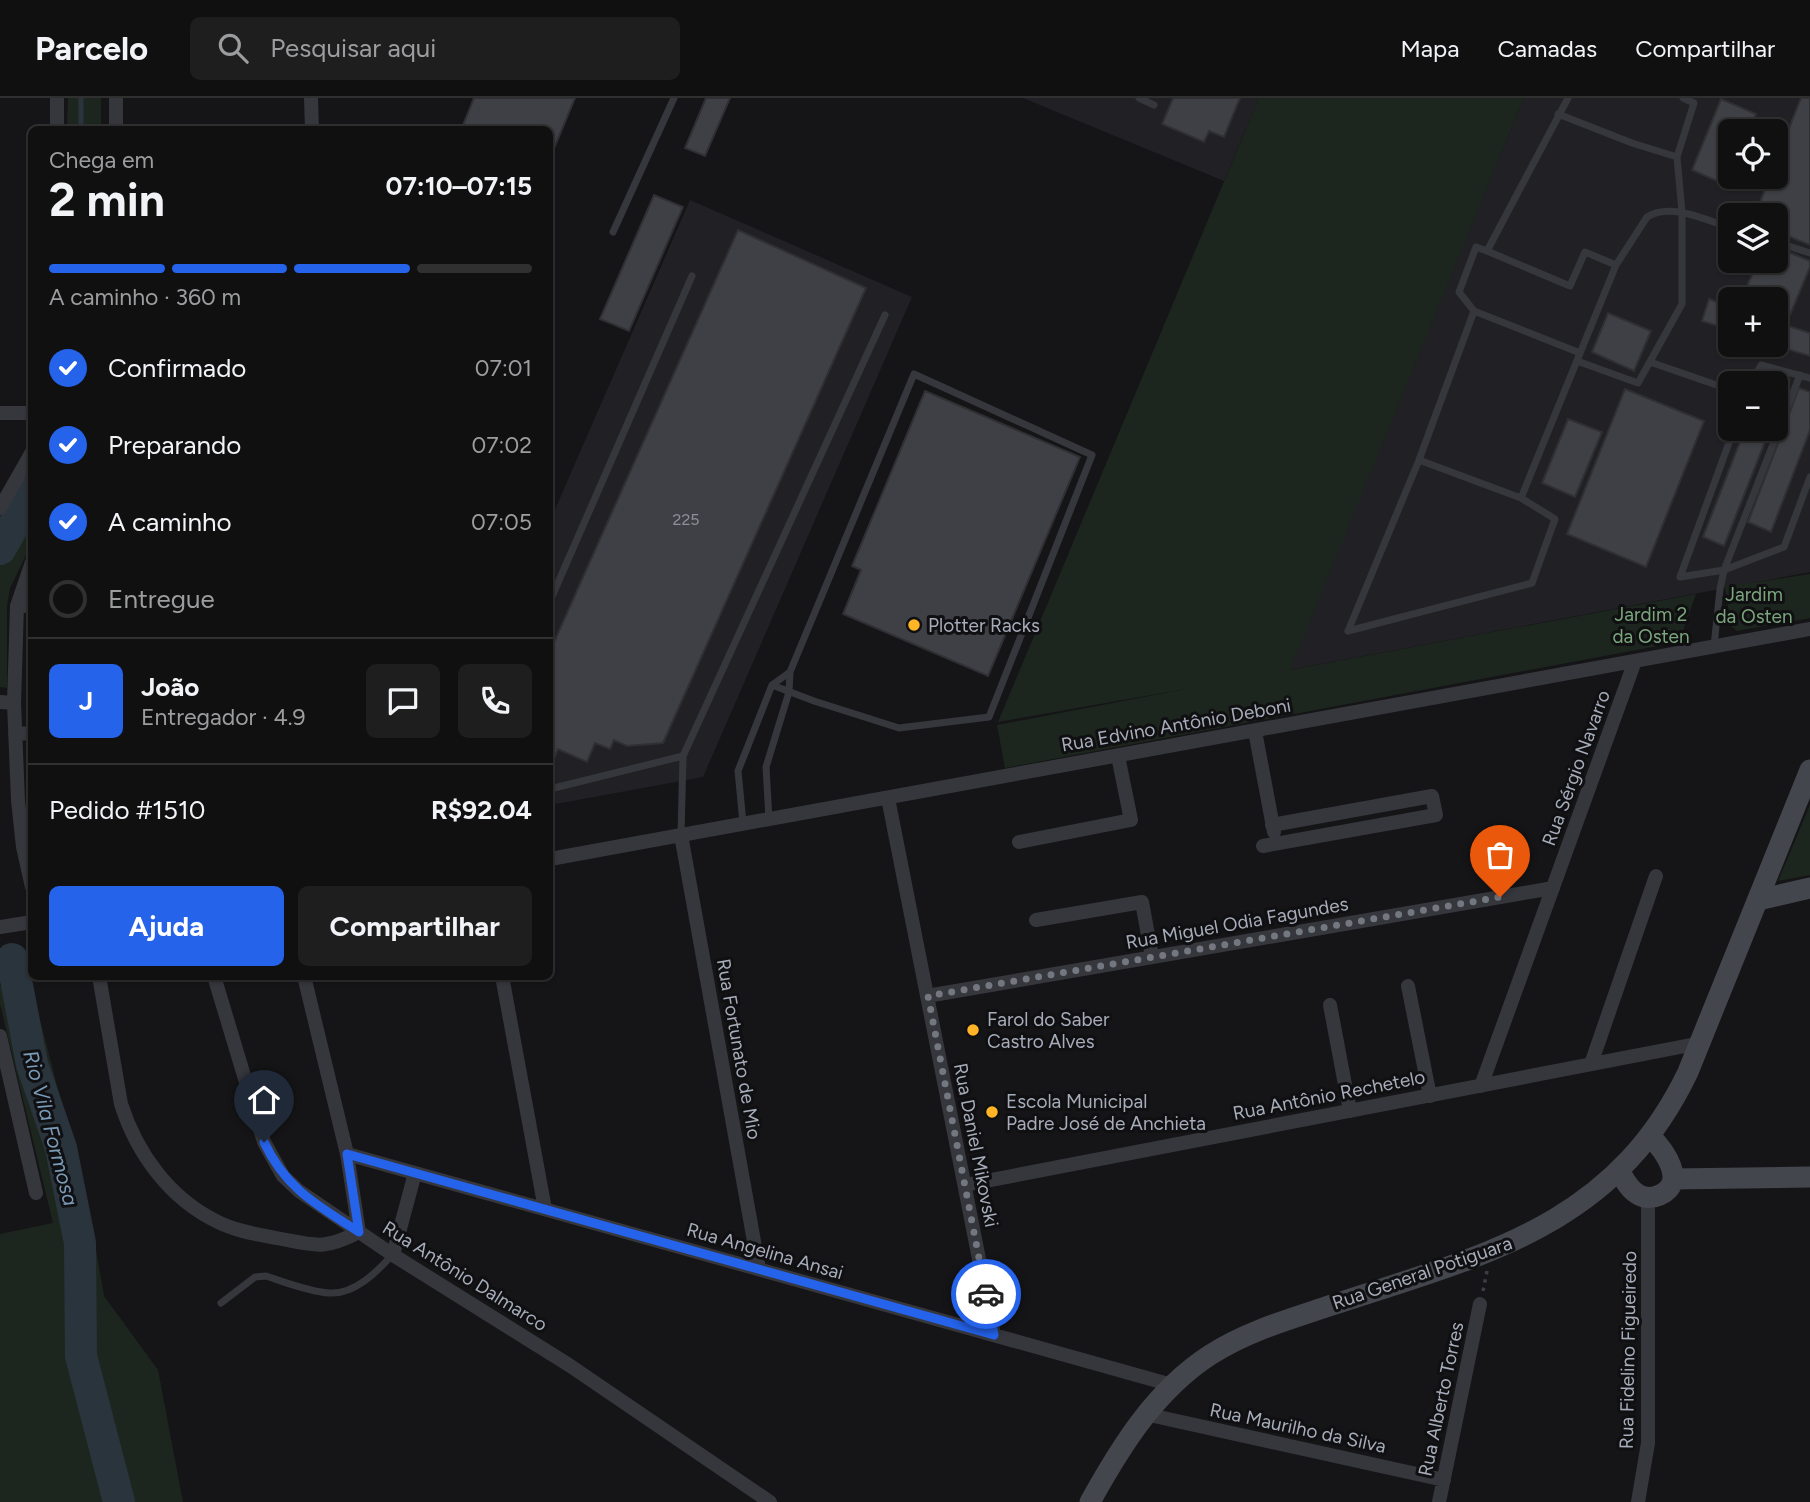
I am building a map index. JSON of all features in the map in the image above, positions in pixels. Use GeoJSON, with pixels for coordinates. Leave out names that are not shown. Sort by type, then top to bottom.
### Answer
{"type":"FeatureCollection","features":[{"type":"Feature","properties":{"kind":"main road","name":"Rua General Potiguara"},"geometry":{"type":"LineString","coordinates":[[1090,1502],[1145,1414],[1172,1385],[1208,1356],[1253,1333],[1491,1252],[1551,1222],[1619,1170],[1650,1136],[1679,1092],[1810,769]]}},
{"type":"Feature","properties":{"kind":"main road"},"geometry":{"type":"LineString","coordinates":[[1758,900],[1810,888]]}},
{"type":"Feature","properties":{"kind":"main road"},"geometry":{"type":"LineString","coordinates":[[1619,1170],[1632,1191],[1640,1196],[1664,1193],[1672,1179],[1670,1162],[1650,1136]]}},
{"type":"Feature","properties":{"kind":"main road"},"geometry":{"type":"LineString","coordinates":[[1672,1179],[1810,1177]]}},
{"type":"Feature","properties":{"kind":"main road","name":"Rua General Potiguara"},"geometry":{"type":"LineString","coordinates":[[1101,1502],[1112,1466]]}},
{"type":"Feature","properties":{"kind":"street"},"geometry":{"type":"LineString","coordinates":[[57,98],[57,126]]}},
{"type":"Feature","properties":{"kind":"street"},"geometry":{"type":"LineString","coordinates":[[116,98],[116,126]]}},
{"type":"Feature","properties":{"kind":"street"},"geometry":{"type":"LineString","coordinates":[[312,98],[312,126]]}},
{"type":"Feature","properties":{"kind":"street"},"geometry":{"type":"LineString","coordinates":[[0,414],[28,413]]}},
{"type":"Feature","properties":{"kind":"street"},"geometry":{"type":"LineString","coordinates":[[0,508],[28,459]]}},
{"type":"Feature","properties":{"kind":"street"},"geometry":{"type":"LineString","coordinates":[[28,584],[7,703],[15,734],[20,829],[28,868]]}},
{"type":"Feature","properties":{"kind":"street","name":"Rua Edvino Antônio Deboni"},"geometry":{"type":"LineString","coordinates":[[553,858],[1810,629]]}},
{"type":"Feature","properties":{"kind":"street","name":"Rua Sérgio Navarro"},"geometry":{"type":"LineString","coordinates":[[1481,1086],[1635,661]]}},
{"type":"Feature","properties":{"kind":"street"},"geometry":{"type":"LineString","coordinates":[[1255,731],[1272,825],[1269,845],[1436,815],[1432,796],[1272,825]]}},
{"type":"Feature","properties":{"kind":"street"},"geometry":{"type":"LineString","coordinates":[[15,734],[28,733]]}},
{"type":"Feature","properties":{"kind":"street"},"geometry":{"type":"LineString","coordinates":[[1019,842],[1130,820],[1118,756]]}},
{"type":"Feature","properties":{"kind":"street","name":"Rua Daniel Mikovski"},"geometry":{"type":"LineString","coordinates":[[888,797],[994,1335]]}},
{"type":"Feature","properties":{"kind":"street","name":"Rua Fortunato de Mio"},"geometry":{"type":"LineString","coordinates":[[681,835],[759,1269]]}},
{"type":"Feature","properties":{"kind":"street"},"geometry":{"type":"LineString","coordinates":[[1591,1064],[1656,876]]}},
{"type":"Feature","properties":{"kind":"street","name":"Rua Miguel Odia Fagundes"},"geometry":{"type":"LineString","coordinates":[[928,996],[1553,888]]}},
{"type":"Feature","properties":{"kind":"street"},"geometry":{"type":"LineString","coordinates":[[1036,920],[1142,902],[1152,957]]}},
{"type":"Feature","properties":{"kind":"street"},"geometry":{"type":"LineString","coordinates":[[0,928],[28,923]]}},
{"type":"Feature","properties":{"kind":"street"},"geometry":{"type":"LineString","coordinates":[[100,980],[121,1104],[142,1153],[169,1185],[204,1214],[233,1228],[254,1234],[318,1246],[337,1243],[359,1232],[347,1154],[305,980]]}},
{"type":"Feature","properties":{"kind":"street","name":"Rua Antônio Dalmarco"},"geometry":{"type":"LineString","coordinates":[[215,980],[264,1142],[283,1176],[299,1191],[393,1255],[569,1365],[770,1502]]}},
{"type":"Feature","properties":{"kind":"street"},"geometry":{"type":"LineString","coordinates":[[503,980],[545,1209]]}},
{"type":"Feature","properties":{"kind":"street"},"geometry":{"type":"LineString","coordinates":[[1408,986],[1430,1096]]}},
{"type":"Feature","properties":{"kind":"street"},"geometry":{"type":"LineString","coordinates":[[1330,1005],[1350,1111]]}},
{"type":"Feature","properties":{"kind":"street"},"geometry":{"type":"LineString","coordinates":[[0,1036],[36,1193]]}},
{"type":"Feature","properties":{"kind":"street","name":"Rua Antônio Rechetelo"},"geometry":{"type":"LineString","coordinates":[[965,1185],[1700,1043]]}},
{"type":"Feature","properties":{"kind":"street","name":"Rua Angelina Ansai"},"geometry":{"type":"LineString","coordinates":[[347,1154],[1172,1385]]}},
{"type":"Feature","properties":{"kind":"street"},"geometry":{"type":"LineString","coordinates":[[393,1255],[415,1173]]}},
{"type":"Feature","properties":{"kind":"street","name":"Rua Fidelino Figueiredo"},"geometry":{"type":"LineString","coordinates":[[1638,1502],[1648,1443],[1648,1197]]}},
{"type":"Feature","properties":{"kind":"street","name":"Rua Alberto Torres"},"geometry":{"type":"LineString","coordinates":[[1439,1502],[1480,1304]]}},
{"type":"Feature","properties":{"kind":"street","name":"Rua Maurilho da Silva"},"geometry":{"type":"LineString","coordinates":[[1145,1414],[1444,1480]]}},
{"type":"Feature","properties":{"kind":"lane"},"geometry":{"type":"LineString","coordinates":[[613,232],[674,98]]}},
{"type":"Feature","properties":{"kind":"lane"},"geometry":{"type":"LineString","coordinates":[[1139,98],[1154,105]]}},
{"type":"Feature","properties":{"kind":"lane"},"geometry":{"type":"LineString","coordinates":[[1487,251],[1568,98]]}},
{"type":"Feature","properties":{"kind":"lane"},"geometry":{"type":"LineString","coordinates":[[1616,265],[1585,252],[1570,286],[1476,247],[1459,292],[1474,311],[1638,383],[1682,304],[1682,212],[1676,157],[1694,103],[1683,98]]}},
{"type":"Feature","properties":{"kind":"lane"},"geometry":{"type":"LineString","coordinates":[[1558,114],[1676,157]]}},
{"type":"Feature","properties":{"kind":"lane"},"geometry":{"type":"LineString","coordinates":[[1521,498],[1616,265],[1647,217],[1660,212],[1682,212],[1718,224]]}},
{"type":"Feature","properties":{"kind":"lane"},"geometry":{"type":"LineString","coordinates":[[1788,246],[1810,253]]}},
{"type":"Feature","properties":{"kind":"lane"},"geometry":{"type":"LineString","coordinates":[[553,594],[692,276]]}},
{"type":"Feature","properties":{"kind":"lane"},"geometry":{"type":"LineString","coordinates":[[1419,460],[1521,498],[1555,519],[1532,583],[1348,631],[1419,460],[1474,311]]}},
{"type":"Feature","properties":{"kind":"lane"},"geometry":{"type":"LineString","coordinates":[[681,835],[683,756],[885,315]]}},
{"type":"Feature","properties":{"kind":"lane"},"geometry":{"type":"LineString","coordinates":[[1650,362],[1718,386]]}},
{"type":"Feature","properties":{"kind":"lane"},"geometry":{"type":"LineString","coordinates":[[1758,371],[1761,365],[1784,371]]}},
{"type":"Feature","properties":{"kind":"lane"},"geometry":{"type":"LineString","coordinates":[[1788,372],[1810,378]]}},
{"type":"Feature","properties":{"kind":"lane"},"geometry":{"type":"LineString","coordinates":[[769,819],[766,767],[789,692],[789,671],[914,374],[1092,456],[989,716],[899,728],[789,692],[772,685]]}},
{"type":"Feature","properties":{"kind":"lane"},"geometry":{"type":"LineString","coordinates":[[1714,647],[1724,569],[1800,375]]}},
{"type":"Feature","properties":{"kind":"lane"},"geometry":{"type":"LineString","coordinates":[[1730,441],[1680,577],[1724,569],[1784,547],[1810,477]]}},
{"type":"Feature","properties":{"kind":"lane"},"geometry":{"type":"LineString","coordinates":[[743,824],[738,771],[772,685],[789,671]]}},
{"type":"Feature","properties":{"kind":"lane"},"geometry":{"type":"LineString","coordinates":[[553,788],[683,756]]}},
{"type":"Feature","properties":{"kind":"lane"},"geometry":{"type":"LineString","coordinates":[[222,1303],[255,1278],[265,1276],[330,1294],[355,1287],[379,1270],[393,1255]]}},
{"type":"Feature","properties":{"kind":"path"},"geometry":{"type":"LineString","coordinates":[[1480,1304],[1491,1252]]}},
{"type":"Feature","properties":{"kind":"shaded area"},"geometry":{"type":"Polygon","coordinates":[[[1023,98],[1259,98],[1224,181],[1023,98]]]}},
{"type":"Feature","properties":{"kind":"shaded area"},"geometry":{"type":"Polygon","coordinates":[[[1524,98],[1810,98],[1810,572],[1289,670],[1524,98]]]}},
{"type":"Feature","properties":{"kind":"shaded area"},"geometry":{"type":"Polygon","coordinates":[[[690,200],[912,297],[703,777],[553,804],[553,514],[690,200]]]}},
{"type":"Feature","properties":{"kind":"green space"},"geometry":{"type":"Polygon","coordinates":[[[68,98],[101,98],[101,126],[67,126],[68,98]]]}},
{"type":"Feature","properties":{"kind":"green space","name":"Jardim 2 da Osten"},"geometry":{"type":"Polygon","coordinates":[[[1259,98],[1524,98],[1290,670],[1696,594],[1679,642],[1005,768],[997,725],[1191,688],[998,722],[1259,98]]]}},
{"type":"Feature","properties":{"kind":"green space"},"geometry":{"type":"Polygon","coordinates":[[[28,472],[28,551],[10,588],[7,606],[7,688],[0,687],[0,525],[28,472]]]}},
{"type":"Feature","properties":{"kind":"green space","name":"Jardim da Osten"},"geometry":{"type":"Polygon","coordinates":[[[1810,574],[1810,618],[1737,631],[1731,626],[1725,587],[1810,574]]]}},
{"type":"Feature","properties":{"kind":"green space"},"geometry":{"type":"Polygon","coordinates":[[[1810,805],[1810,875],[1778,881],[1810,805]]]}},
{"type":"Feature","properties":{"kind":"green space"},"geometry":{"type":"Polygon","coordinates":[[[31,985],[89,1209],[104,1296],[158,1370],[183,1502],[0,1502],[0,1234],[53,1223],[0,1004],[0,986],[31,985]]]}},
{"type":"Feature","properties":{"kind":"building"},"geometry":{"type":"Polygon","coordinates":[[[474,98],[575,98],[553,151],[553,126],[463,126],[474,98]]]}},
{"type":"Feature","properties":{"kind":"building"},"geometry":{"type":"Polygon","coordinates":[[[706,98],[730,98],[705,156],[685,148],[706,98]]]}},
{"type":"Feature","properties":{"kind":"building"},"geometry":{"type":"Polygon","coordinates":[[[1173,98],[1240,98],[1224,137],[1209,131],[1204,142],[1162,124],[1173,98]]]}},
{"type":"Feature","properties":{"kind":"building"},"geometry":{"type":"Polygon","coordinates":[[[1801,98],[1810,98],[1810,245],[1788,236],[1788,203],[1760,203],[1765,189],[1788,189],[1788,131],[1801,98]]]}},
{"type":"Feature","properties":{"kind":"building"},"geometry":{"type":"Polygon","coordinates":[[[1721,99],[1756,114],[1754,119],[1718,119],[1718,181],[1692,170],[1721,99]]]}},
{"type":"Feature","properties":{"kind":"building"},"geometry":{"type":"Polygon","coordinates":[[[654,195],[683,207],[629,331],[600,319],[654,195]]]}},
{"type":"Feature","properties":{"kind":"building"},"geometry":{"type":"Polygon","coordinates":[[[738,230],[866,288],[663,743],[627,746],[614,740],[610,749],[595,743],[587,762],[558,749],[553,762],[553,644],[738,230]]]}},
{"type":"Feature","properties":{"kind":"building"},"geometry":{"type":"Polygon","coordinates":[[[1788,252],[1810,261],[1790,315],[1788,287],[1747,287],[1753,273],[1788,273],[1788,252]]]}},
{"type":"Feature","properties":{"kind":"building"},"geometry":{"type":"Polygon","coordinates":[[[1709,299],[1718,302],[1718,326],[1702,321],[1709,299]]]}},
{"type":"Feature","properties":{"kind":"building"},"geometry":{"type":"Polygon","coordinates":[[[1608,313],[1651,331],[1634,371],[1592,352],[1608,313]]]}},
{"type":"Feature","properties":{"kind":"building"},"geometry":{"type":"Polygon","coordinates":[[[1788,326],[1810,333],[1810,356],[1788,349],[1788,326]]]}},
{"type":"Feature","properties":{"kind":"building"},"geometry":{"type":"Polygon","coordinates":[[[1799,388],[1810,392],[1810,430],[1771,532],[1748,522],[1779,441],[1788,441],[1788,417],[1799,388]]]}},
{"type":"Feature","properties":{"kind":"building"},"geometry":{"type":"Polygon","coordinates":[[[1625,389],[1704,421],[1646,567],[1567,534],[1625,389]]]}},
{"type":"Feature","properties":{"kind":"building"},"geometry":{"type":"Polygon","coordinates":[[[925,391],[1080,457],[988,676],[843,614],[861,570],[852,566],[925,391]]]}},
{"type":"Feature","properties":{"kind":"building"},"geometry":{"type":"Polygon","coordinates":[[[1568,419],[1602,432],[1575,497],[1542,483],[1568,419]]]}},
{"type":"Feature","properties":{"kind":"building"},"geometry":{"type":"Polygon","coordinates":[[[1740,441],[1765,441],[1724,546],[1703,537],[1740,441]]]}},
{"type":"Feature","properties":{"kind":"waterway","name":"Rio Vila Formosa"},"geometry":{"type":"LineString","coordinates":[[81,98],[81,126]]}},
{"type":"Feature","properties":{"kind":"waterway","name":"Rio Vila Formosa"},"geometry":{"type":"LineString","coordinates":[[0,549],[28,500]]}},
{"type":"Feature","properties":{"kind":"waterway","name":"Rio Vila Formosa"},"geometry":{"type":"LineString","coordinates":[[12,959],[32,1064],[61,1148],[80,1243],[81,1356],[119,1502]]}},
{"type":"Feature","properties":{"kind":"way so far"},"geometry":{"type":"LineString","coordinates":[[986,1294],[928,996],[1500,897]]}},
{"type":"Feature","properties":{"kind":"place","name":"Plotter Racks"},"geometry":{"type":"Point","coordinates":[914,625]}},
{"type":"Feature","properties":{"kind":"place","name":"Farol do Saber Castro Alves"},"geometry":{"type":"Point","coordinates":[973,1030]}},
{"type":"Feature","properties":{"kind":"place","name":"Escola Municipal Padre José de Anchieta"},"geometry":{"type":"Point","coordinates":[992,1112]}},
{"type":"Feature","properties":{"kind":"route"},"geometry":{"type":"LineString","coordinates":[[264,1142],[283,1176],[316,1204],[359,1232],[347,1154],[994,1335],[986,1294]]}}]}
